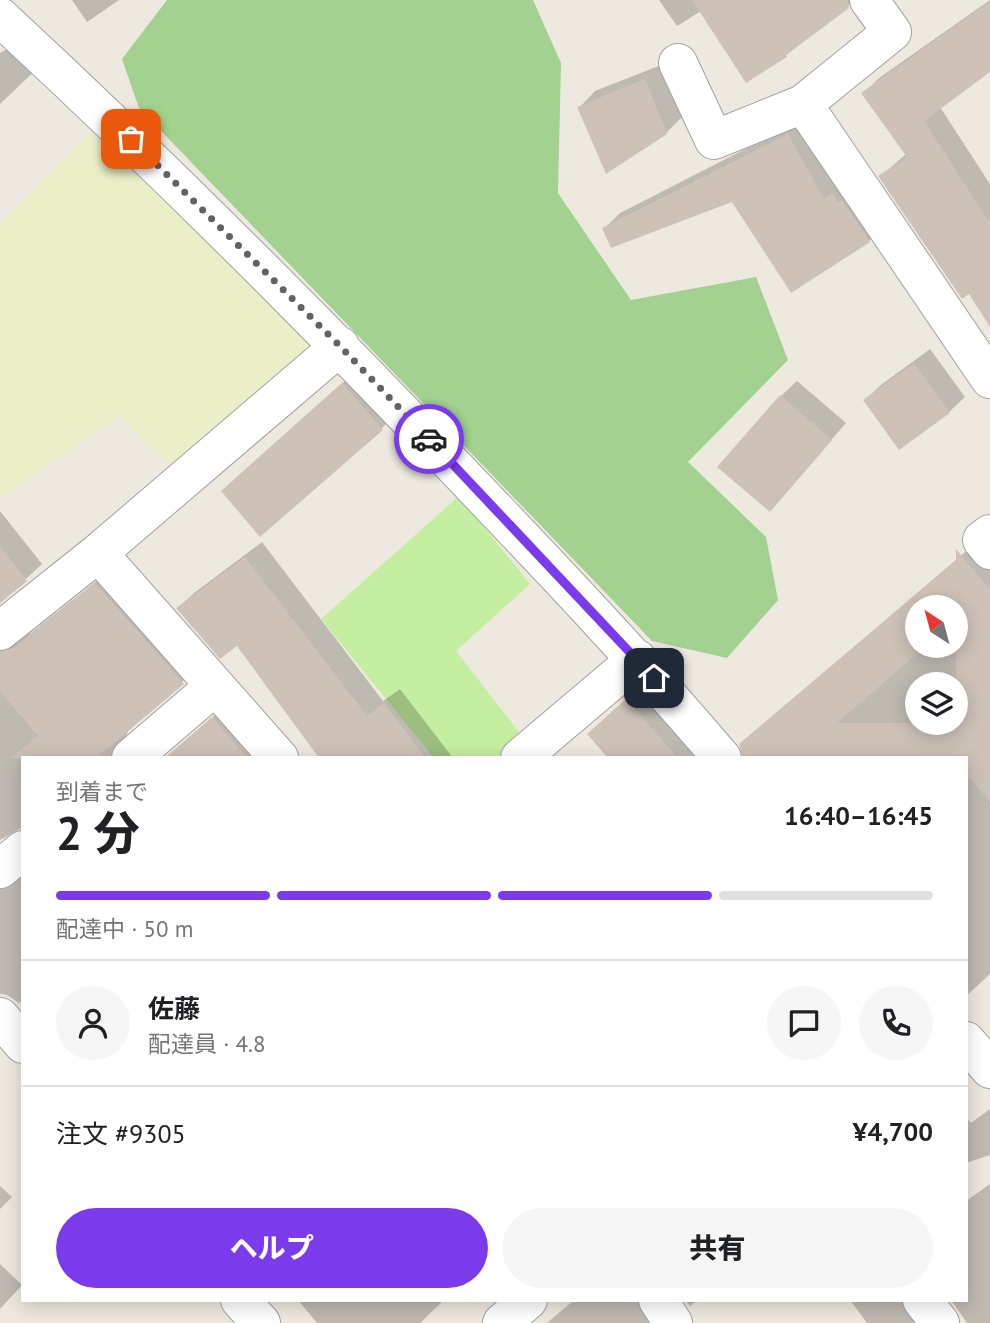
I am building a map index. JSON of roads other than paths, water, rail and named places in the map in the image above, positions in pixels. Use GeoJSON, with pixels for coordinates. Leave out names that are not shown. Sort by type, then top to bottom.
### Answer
{"type":"FeatureCollection","features":[{"type":"Feature","properties":{"kind":"street"},"geometry":{"type":"LineString","coordinates":[[678,63],[714,140],[803,104],[892,32],[869,0]]}},
{"type":"Feature","properties":{"kind":"street"},"geometry":{"type":"LineString","coordinates":[[0,17],[112,121],[340,346],[637,659],[720,756]]}},
{"type":"Feature","properties":{"kind":"street"},"geometry":{"type":"LineString","coordinates":[[803,104],[990,379]]}},
{"type":"Feature","properties":{"kind":"street"},"geometry":{"type":"LineString","coordinates":[[0,631],[98,553],[340,346]]}},
{"type":"Feature","properties":{"kind":"street"},"geometry":{"type":"LineString","coordinates":[[990,534],[982,540],[990,550]]}},
{"type":"Feature","properties":{"kind":"street"},"geometry":{"type":"LineString","coordinates":[[98,553],[277,756]]}},
{"type":"Feature","properties":{"kind":"street"},"geometry":{"type":"LineString","coordinates":[[522,756],[637,659]]}},
{"type":"Feature","properties":{"kind":"street"},"geometry":{"type":"LineString","coordinates":[[133,756],[215,686]]}},
{"type":"Feature","properties":{"kind":"street"},"geometry":{"type":"LineString","coordinates":[[0,869],[21,852]]}},
{"type":"Feature","properties":{"kind":"street"},"geometry":{"type":"LineString","coordinates":[[0,1017],[21,1042]]}},
{"type":"Feature","properties":{"kind":"street"},"geometry":{"type":"LineString","coordinates":[[968,1043],[990,1069]]}},
{"type":"Feature","properties":{"kind":"street"},"geometry":{"type":"LineString","coordinates":[[242,1302],[261,1323]]}},
{"type":"Feature","properties":{"kind":"street"},"geometry":{"type":"LineString","coordinates":[[502,1323],[526,1302]]}},
{"type":"Feature","properties":{"kind":"street"},"geometry":{"type":"LineString","coordinates":[[660,1302],[673,1323]]}},
{"type":"Feature","properties":{"kind":"street"},"geometry":{"type":"LineString","coordinates":[[924,1302],[940,1323]]}}]}
